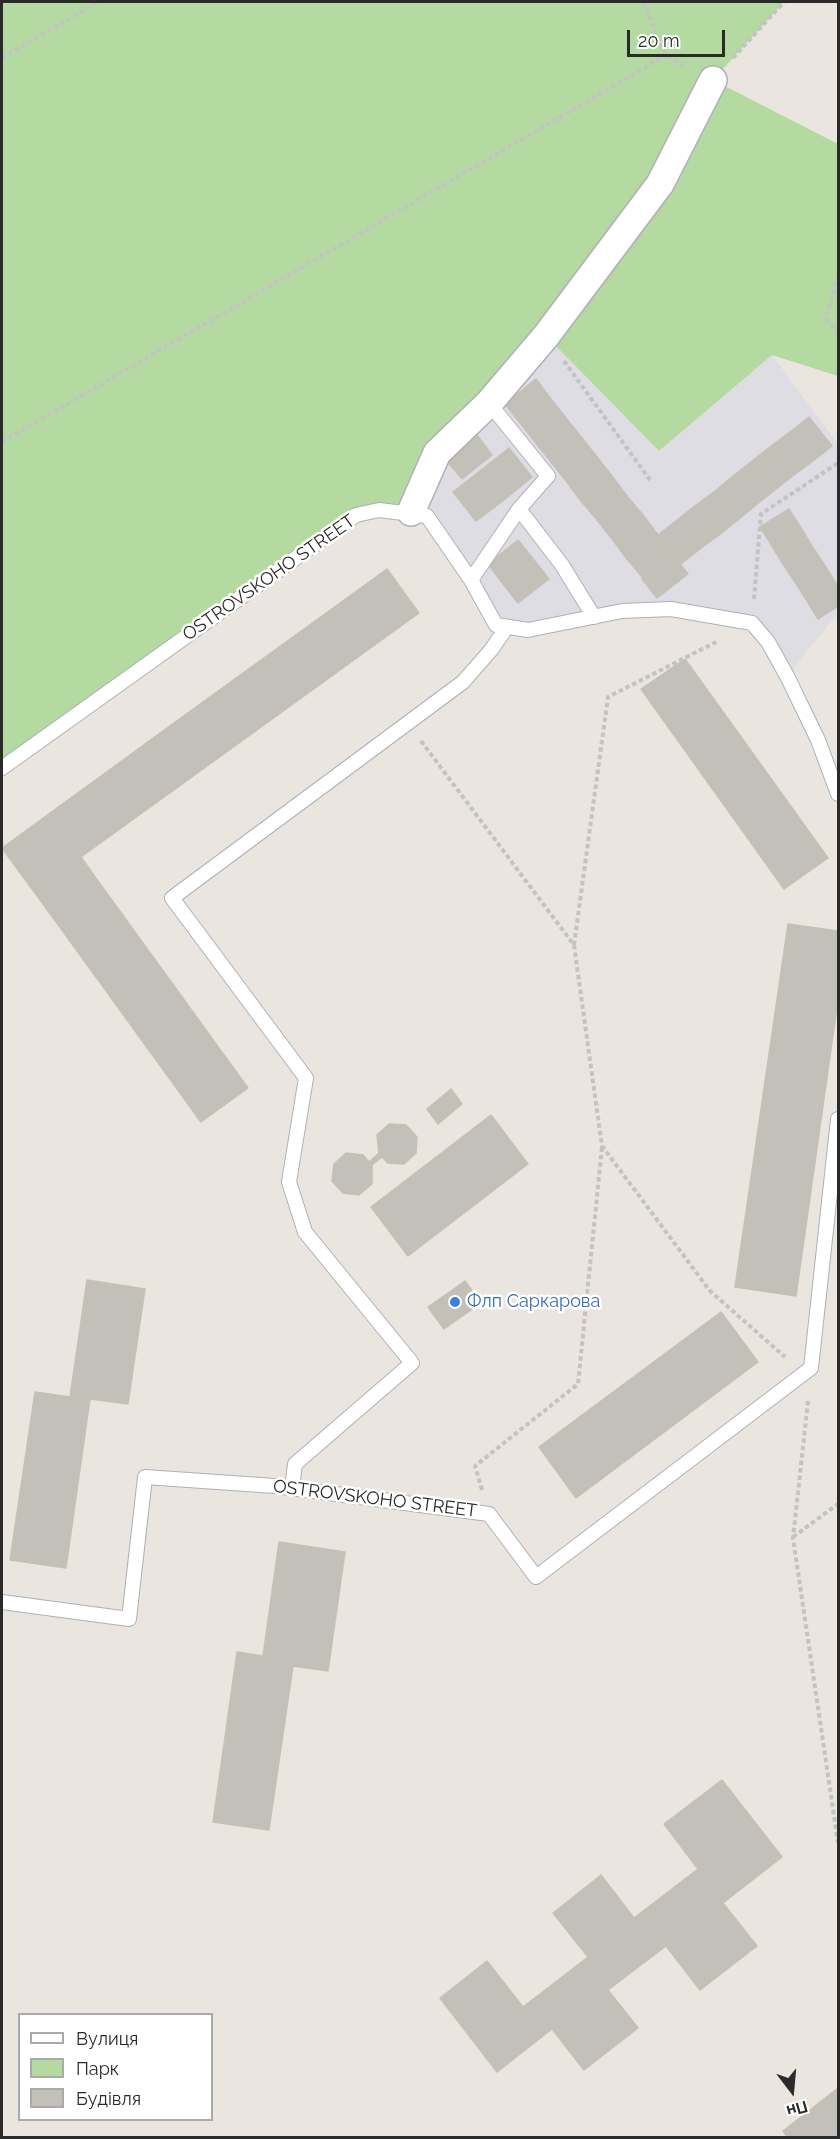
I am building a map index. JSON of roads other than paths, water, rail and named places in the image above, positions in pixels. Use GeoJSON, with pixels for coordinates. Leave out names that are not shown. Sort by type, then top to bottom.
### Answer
{"type":"FeatureCollection","features":[{"type":"Feature","properties":{"kind":"street"},"geometry":{"type":"LineString","coordinates":[[411,512],[437,453],[489,403],[546,336],[660,184],[713,80]]}},
{"type":"Feature","properties":{"kind":"lane"},"geometry":{"type":"LineString","coordinates":[[471,580],[519,509],[548,476],[489,403]]}},
{"type":"Feature","properties":{"kind":"lane"},"geometry":{"type":"LineString","coordinates":[[519,509],[562,565],[594,618]]}},
{"type":"Feature","properties":{"kind":"lane","name":"OSTROVSKOHO STREET"},"geometry":{"type":"LineString","coordinates":[[2,768],[356,515],[380,510],[411,512],[427,516],[471,580],[496,625],[507,627]]}},
{"type":"Feature","properties":{"kind":"lane"},"geometry":{"type":"LineString","coordinates":[[292,1488],[295,1464],[412,1363],[305,1233],[289,1182],[306,1078],[172,898],[463,682],[491,650],[507,627],[528,630],[594,618],[622,610],[671,609],[752,623],[768,642],[787,676],[818,740],[838,794]]}},
{"type":"Feature","properties":{"kind":"lane","name":"OSTROVSKOHO STREET"},"geometry":{"type":"LineString","coordinates":[[2,1602],[129,1619],[145,1477],[292,1488],[489,1514],[536,1577],[808,1371],[838,1119]]}},
{"type":"Feature","properties":{"kind":"place","name":"Флп Саркарова"},"geometry":{"type":"Point","coordinates":[455,1302]}}]}
